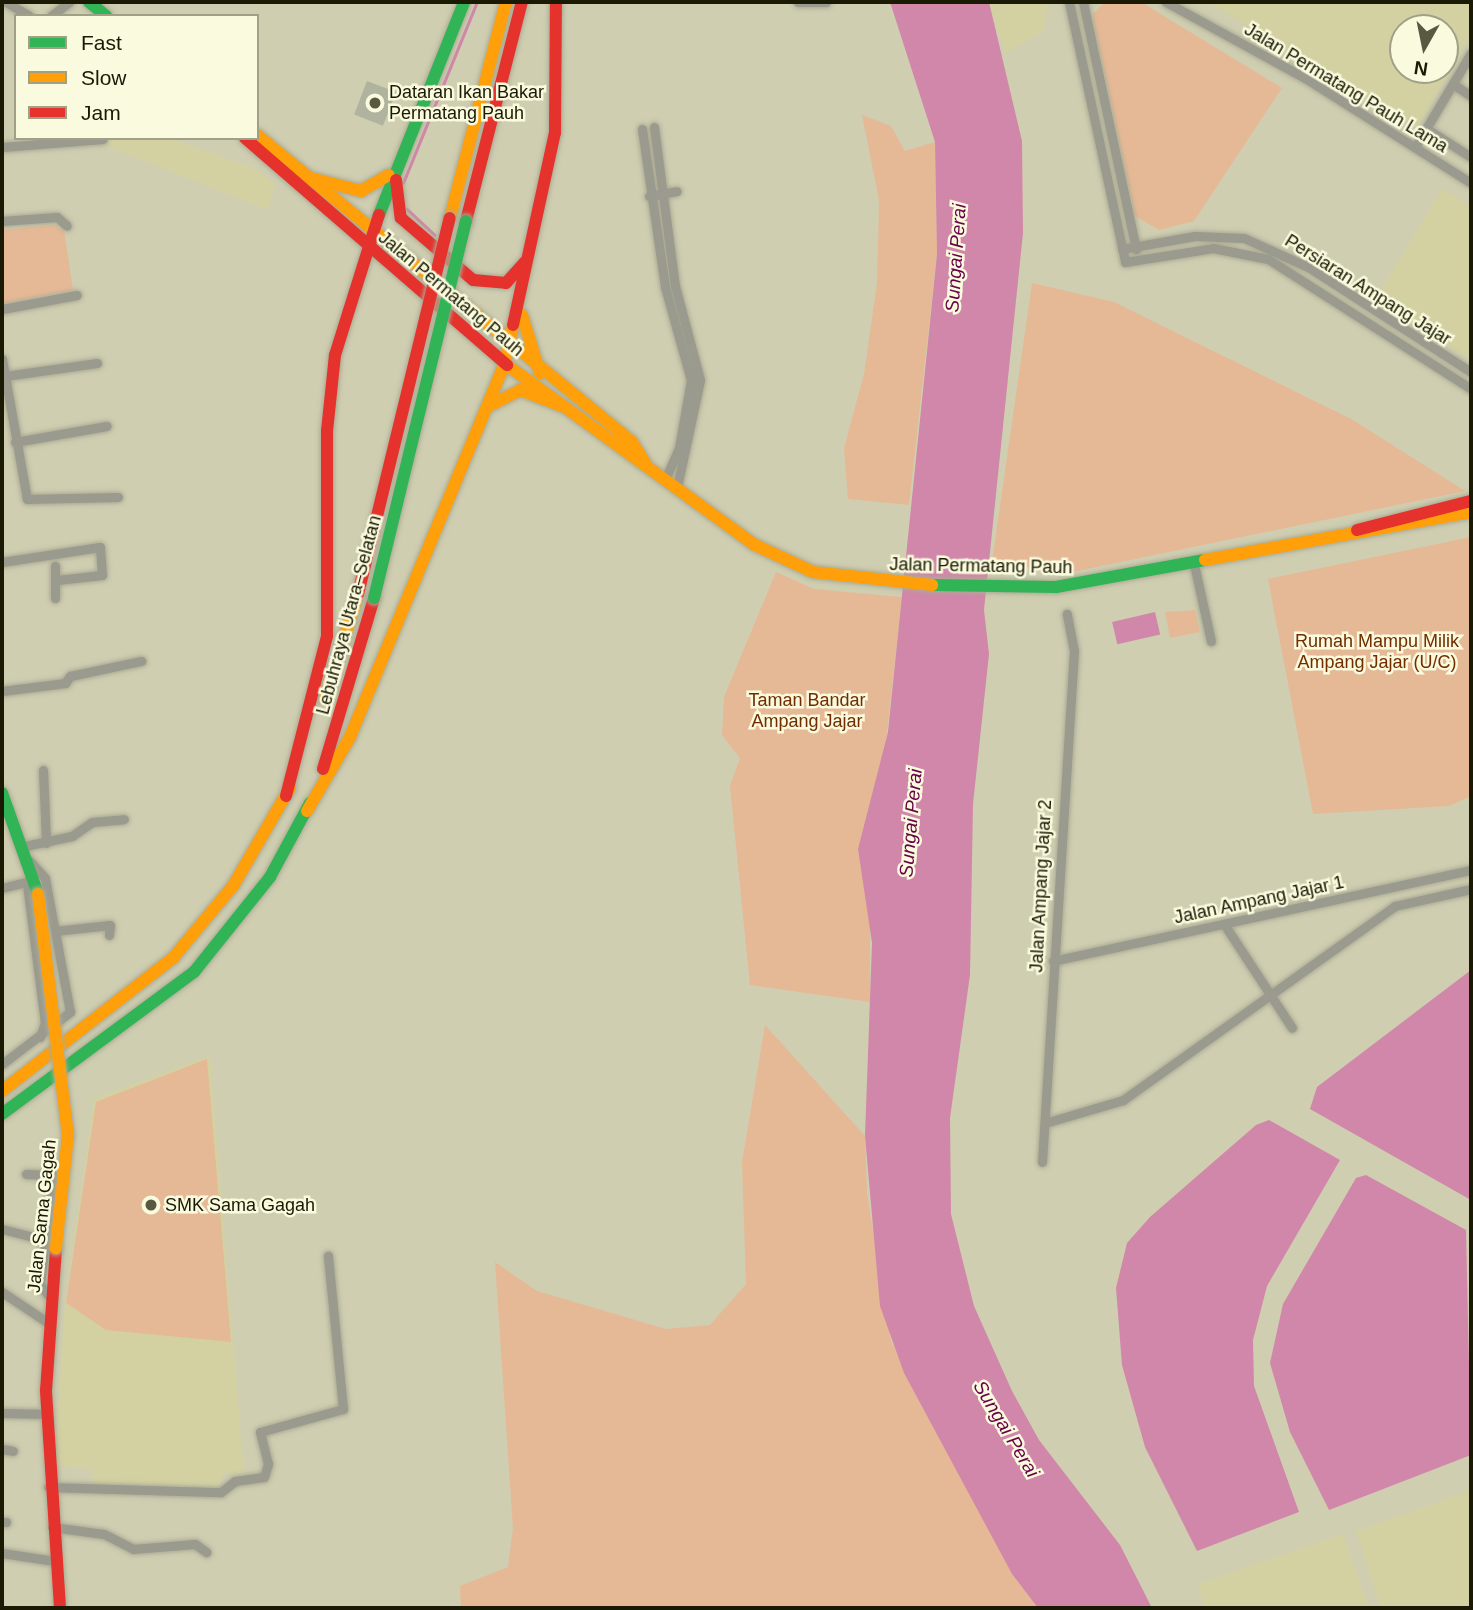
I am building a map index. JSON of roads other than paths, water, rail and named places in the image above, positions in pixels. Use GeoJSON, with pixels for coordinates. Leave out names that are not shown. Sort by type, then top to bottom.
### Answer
{"type":"FeatureCollection","features":[{"type":"Feature","properties":{"kind":"main road"},"geometry":{"type":"LineString","coordinates":[[89,2],[104,14]]}},
{"type":"Feature","properties":{"kind":"main road"},"geometry":{"type":"LineString","coordinates":[[286,796],[327,636],[329,401],[371,229],[391,172],[464,2]]}},
{"type":"Feature","properties":{"kind":"main road","name":"Lebuhraya Utara–Selatan"},"geometry":{"type":"LineString","coordinates":[[2,1091],[120,1005],[173,958],[233,886],[286,796],[313,736],[358,594],[506,2]]}},
{"type":"Feature","properties":{"kind":"main road","name":"Lebuhraya Utara–Selatan"},"geometry":{"type":"LineString","coordinates":[[2,1114],[194,972],[270,877],[307,811],[374,598],[522,2]]}},
{"type":"Feature","properties":{"kind":"main road"},"geometry":{"type":"LineString","coordinates":[[307,811],[350,737],[491,405],[505,363],[557,120],[555,2]]}},
{"type":"Feature","properties":{"kind":"main road","name":"Jalan Permatang Pauh"},"geometry":{"type":"LineString","coordinates":[[259,137],[540,373],[632,442],[645,463]]}},
{"type":"Feature","properties":{"kind":"main road","name":"Jalan Permatang Pauh"},"geometry":{"type":"LineString","coordinates":[[247,140],[366,247],[505,363],[665,479],[791,565],[843,579],[897,584],[1056,587],[1471,512]]}},
{"type":"Feature","properties":{"kind":"main road"},"geometry":{"type":"LineString","coordinates":[[400,155],[397,211],[438,251],[486,285],[506,282],[527,260]]}},
{"type":"Feature","properties":{"kind":"main road"},"geometry":{"type":"LineString","coordinates":[[311,178],[361,191],[391,172]]}},
{"type":"Feature","properties":{"kind":"main road"},"geometry":{"type":"LineString","coordinates":[[520,299],[525,341],[540,373]]}},
{"type":"Feature","properties":{"kind":"main road"},"geometry":{"type":"LineString","coordinates":[[491,405],[520,390],[562,406]]}},
{"type":"Feature","properties":{"kind":"main road"},"geometry":{"type":"LineString","coordinates":[[1353,532],[1376,520],[1471,501]]}},
{"type":"Feature","properties":{"kind":"main road","name":"Jalan Sama Gagah"},"geometry":{"type":"LineString","coordinates":[[2,793],[26,846],[30,880],[38,894],[68,1135],[51,1244],[48,1414],[48,1487],[60,1608]]}},
{"type":"Feature","properties":{"kind":"street"},"geometry":{"type":"LineString","coordinates":[[5,2],[26,14]]}},
{"type":"Feature","properties":{"kind":"street"},"geometry":{"type":"LineString","coordinates":[[54,14],[69,2]]}},
{"type":"Feature","properties":{"kind":"street"},"geometry":{"type":"LineString","coordinates":[[556,18],[566,2]]}},
{"type":"Feature","properties":{"kind":"street"},"geometry":{"type":"LineString","coordinates":[[798,2],[826,2]]}},
{"type":"Feature","properties":{"kind":"street"},"geometry":{"type":"LineString","coordinates":[[1069,2],[1122,249]]}},
{"type":"Feature","properties":{"kind":"street"},"geometry":{"type":"LineString","coordinates":[[1083,2],[1139,260]]}},
{"type":"Feature","properties":{"kind":"street","name":"Jalan Permatang Pauh Lama"},"geometry":{"type":"LineString","coordinates":[[1166,2],[1415,147],[1471,183]]}},
{"type":"Feature","properties":{"kind":"street"},"geometry":{"type":"LineString","coordinates":[[1459,74],[1471,53]]}},
{"type":"Feature","properties":{"kind":"street"},"geometry":{"type":"LineString","coordinates":[[1415,147],[1453,84],[1471,96]]}},
{"type":"Feature","properties":{"kind":"street"},"geometry":{"type":"LineString","coordinates":[[654,127],[675,286],[700,380],[677,487]]}},
{"type":"Feature","properties":{"kind":"street"},"geometry":{"type":"LineString","coordinates":[[642,129],[649,196],[665,288],[691,380],[679,448],[665,479]]}},
{"type":"Feature","properties":{"kind":"street"},"geometry":{"type":"LineString","coordinates":[[1427,129],[1471,157]]}},
{"type":"Feature","properties":{"kind":"street"},"geometry":{"type":"LineString","coordinates":[[2,147],[74,140]]}},
{"type":"Feature","properties":{"kind":"street"},"geometry":{"type":"LineString","coordinates":[[649,196],[677,191]]}},
{"type":"Feature","properties":{"kind":"street"},"geometry":{"type":"LineString","coordinates":[[2,221],[57,217],[67,226]]}},
{"type":"Feature","properties":{"kind":"street","name":"Persiaran Ampang Jajar"},"geometry":{"type":"LineString","coordinates":[[1471,372],[1308,267],[1244,237],[1122,249],[1125,262],[1213,248],[1268,259],[1471,389]]}},
{"type":"Feature","properties":{"kind":"street"},"geometry":{"type":"LineString","coordinates":[[665,288],[675,286]]}},
{"type":"Feature","properties":{"kind":"street"},"geometry":{"type":"LineString","coordinates":[[2,309],[76,295]]}},
{"type":"Feature","properties":{"kind":"street"},"geometry":{"type":"LineString","coordinates":[[2,359],[24,494],[40,502],[118,497]]}},
{"type":"Feature","properties":{"kind":"street"},"geometry":{"type":"LineString","coordinates":[[5,376],[97,363]]}},
{"type":"Feature","properties":{"kind":"street"},"geometry":{"type":"LineString","coordinates":[[15,442],[107,426]]}},
{"type":"Feature","properties":{"kind":"street"},"geometry":{"type":"LineString","coordinates":[[2,562],[100,547],[102,575],[57,580]]}},
{"type":"Feature","properties":{"kind":"street"},"geometry":{"type":"LineString","coordinates":[[1194,564],[1211,641]]}},
{"type":"Feature","properties":{"kind":"street"},"geometry":{"type":"LineString","coordinates":[[55,566],[55,598]]}},
{"type":"Feature","properties":{"kind":"street","name":"Jalan Ampang Jajar 2"},"geometry":{"type":"LineString","coordinates":[[1042,1162],[1074,651],[1067,614]]}},
{"type":"Feature","properties":{"kind":"street"},"geometry":{"type":"LineString","coordinates":[[2,691],[65,683],[70,676],[141,661]]}},
{"type":"Feature","properties":{"kind":"street"},"geometry":{"type":"LineString","coordinates":[[43,770],[46,843]]}},
{"type":"Feature","properties":{"kind":"street"},"geometry":{"type":"LineString","coordinates":[[26,846],[46,843],[92,822],[124,819]]}},
{"type":"Feature","properties":{"kind":"street"},"geometry":{"type":"LineString","coordinates":[[2,1064],[70,1012],[45,878],[29,860]]}},
{"type":"Feature","properties":{"kind":"street","name":"Jalan Ampang Jajar 1"},"geometry":{"type":"LineString","coordinates":[[1054,961],[1471,870]]}},
{"type":"Feature","properties":{"kind":"street"},"geometry":{"type":"LineString","coordinates":[[2,888],[30,880],[45,1023],[39,1037]]}},
{"type":"Feature","properties":{"kind":"street"},"geometry":{"type":"LineString","coordinates":[[1045,1122],[1124,1100],[1268,994],[1395,906],[1471,889]]}},
{"type":"Feature","properties":{"kind":"street"},"geometry":{"type":"LineString","coordinates":[[1224,924],[1292,1028]]}},
{"type":"Feature","properties":{"kind":"street"},"geometry":{"type":"LineString","coordinates":[[55,931],[110,925],[109,935]]}},
{"type":"Feature","properties":{"kind":"street"},"geometry":{"type":"LineString","coordinates":[[2,1229],[51,1244],[53,1174],[26,1174]]}},
{"type":"Feature","properties":{"kind":"street"},"geometry":{"type":"LineString","coordinates":[[48,1487],[221,1492],[235,1481],[264,1478],[268,1464],[260,1432],[343,1409],[328,1256]]}},
{"type":"Feature","properties":{"kind":"street"},"geometry":{"type":"LineString","coordinates":[[2,1292],[50,1324]]}},
{"type":"Feature","properties":{"kind":"street"},"geometry":{"type":"LineString","coordinates":[[2,1413],[48,1414]]}},
{"type":"Feature","properties":{"kind":"street"},"geometry":{"type":"LineString","coordinates":[[2,1449],[13,1451]]}},
{"type":"Feature","properties":{"kind":"street"},"geometry":{"type":"LineString","coordinates":[[52,1527],[104,1534],[133,1549],[195,1544],[206,1552]]}},
{"type":"Feature","properties":{"kind":"street"},"geometry":{"type":"LineString","coordinates":[[2,1553],[54,1561]]}},
{"type":"Feature","properties":{"kind":"water","name":"Sungai Perai"},"geometry":{"type":"Polygon","coordinates":[[[890,2],[989,2],[1022,141],[1023,233],[984,610],[989,654],[973,804],[970,975],[950,1118],[951,1214],[974,1306],[1012,1391],[1039,1440],[1120,1545],[1152,1608],[1038,1608],[1012,1574],[904,1373],[880,1306],[865,1136],[872,943],[858,849],[888,732],[937,254],[935,142],[890,2]]]}},
{"type":"Feature","properties":{"kind":"water"},"geometry":{"type":"Polygon","coordinates":[[[1155,612],[1160,634],[1117,644],[1112,622],[1155,612]]]}},
{"type":"Feature","properties":{"kind":"water"},"geometry":{"type":"Polygon","coordinates":[[[1471,970],[1471,1200],[1310,1109],[1317,1087],[1471,970]]]}},
{"type":"Feature","properties":{"kind":"water"},"geometry":{"type":"Polygon","coordinates":[[[1269,1120],[1340,1160],[1267,1286],[1253,1340],[1254,1386],[1299,1512],[1197,1551],[1145,1447],[1122,1365],[1116,1288],[1127,1243],[1150,1217],[1256,1125],[1269,1120]]]}},
{"type":"Feature","properties":{"kind":"water"},"geometry":{"type":"Polygon","coordinates":[[[1366,1175],[1466,1230],[1471,1455],[1329,1510],[1290,1432],[1270,1363],[1283,1304],[1356,1178],[1366,1175]]]}},
{"type":"Feature","properties":{"kind":"waterway"},"geometry":{"type":"LineString","coordinates":[[403,183],[477,2]]}},
{"type":"Feature","properties":{"kind":"waterway"},"geometry":{"type":"LineString","coordinates":[[407,209],[435,235]]}},
{"type":"Feature","properties":{"kind":"place","name":"Dataran Ikan Bakar Permatang Pauh"},"geometry":{"type":"Point","coordinates":[375,103]}},
{"type":"Feature","properties":{"kind":"place","name":"SMK Sama Gagah"},"geometry":{"type":"Point","coordinates":[151,1205]}},
{"type":"Feature","properties":{"kind":"park label","name":"Rumah Mampu Milik Ampang Jajar (U/C)"},"geometry":{"type":"Point","coordinates":[1377,652]}},
{"type":"Feature","properties":{"kind":"park label","name":"Taman Bandar Ampang Jajar"},"geometry":{"type":"Point","coordinates":[807,711]}}]}
